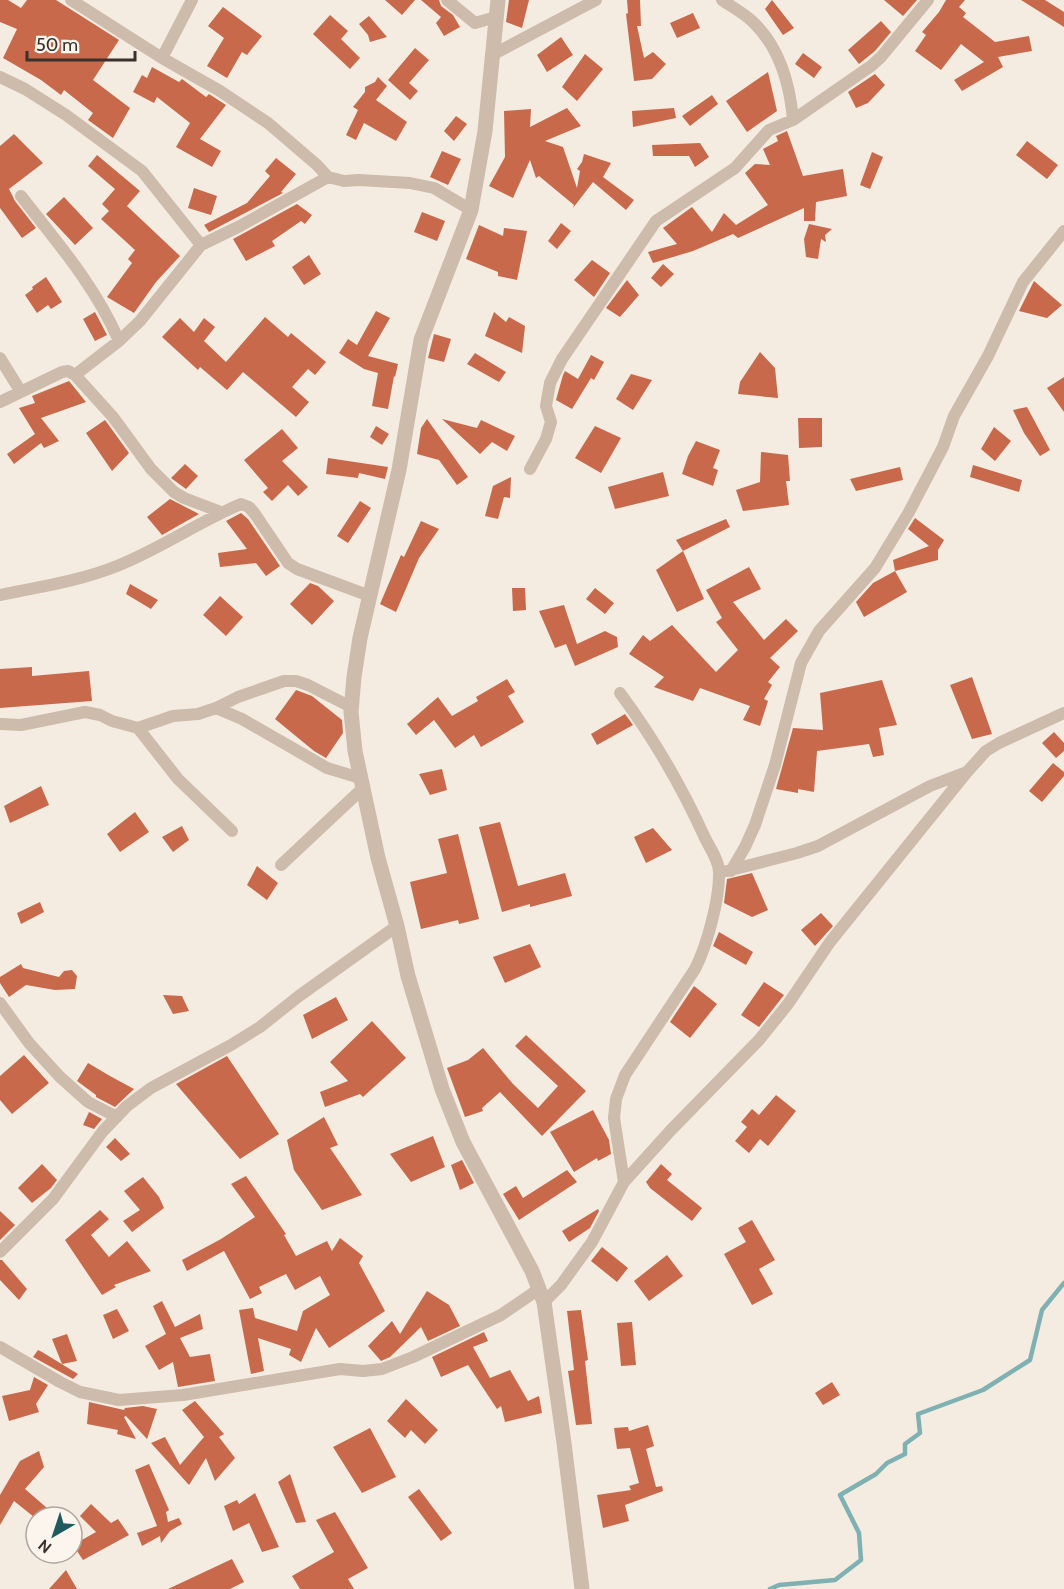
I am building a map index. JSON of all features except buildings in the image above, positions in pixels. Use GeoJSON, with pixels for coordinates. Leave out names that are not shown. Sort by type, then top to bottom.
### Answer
{"type":"FeatureCollection","features":[{"type":"Feature","properties":{"kind":"street"},"geometry":{"type":"LineString","coordinates":[[70,0],[162,58],[220,91],[268,123],[328,177],[345,182],[359,180],[410,183],[434,188],[471,210]]}},
{"type":"Feature","properties":{"kind":"street"},"geometry":{"type":"LineString","coordinates":[[162,58],[192,0]]}},
{"type":"Feature","properties":{"kind":"street"},"geometry":{"type":"LineString","coordinates":[[447,0],[475,23],[496,17]]}},
{"type":"Feature","properties":{"kind":"street"},"geometry":{"type":"LineString","coordinates":[[498,0],[485,131],[471,210],[421,340],[399,470],[370,596],[356,667],[351,707],[354,751],[378,858],[408,976],[442,1089],[463,1142],[542,1295],[564,1443],[582,1589]]}},
{"type":"Feature","properties":{"kind":"street"},"geometry":{"type":"LineString","coordinates":[[492,55],[596,0]]}},
{"type":"Feature","properties":{"kind":"street"},"geometry":{"type":"LineString","coordinates":[[722,0],[753,22],[770,44],[781,65],[790,92],[793,120]]}},
{"type":"Feature","properties":{"kind":"street"},"geometry":{"type":"LineString","coordinates":[[530,469],[546,439],[551,422],[546,406],[550,383],[562,359],[656,221],[735,168],[769,130],[793,120],[881,57],[928,0]]}},
{"type":"Feature","properties":{"kind":"street"},"geometry":{"type":"LineString","coordinates":[[0,77],[66,115],[142,171],[201,245]]}},
{"type":"Feature","properties":{"kind":"street"},"geometry":{"type":"LineString","coordinates":[[75,375],[119,342],[140,321],[201,245],[328,177]]}},
{"type":"Feature","properties":{"kind":"street"},"geometry":{"type":"LineString","coordinates":[[21,196],[81,274],[109,317],[119,342]]}},
{"type":"Feature","properties":{"kind":"street"},"geometry":{"type":"LineString","coordinates":[[624,1182],[615,1127],[616,1099],[625,1075],[695,969],[702,954],[725,872],[746,847],[755,825],[775,765],[801,663],[819,631],[875,568],[909,512],[943,447],[954,416],[988,356],[1023,282],[1064,231]]}},
{"type":"Feature","properties":{"kind":"street"},"geometry":{"type":"LineString","coordinates":[[0,358],[21,392]]}},
{"type":"Feature","properties":{"kind":"street"},"geometry":{"type":"LineString","coordinates":[[0,402],[62,372],[69,371],[113,417],[151,469],[174,492],[221,512]]}},
{"type":"Feature","properties":{"kind":"street"},"geometry":{"type":"LineString","coordinates":[[0,595],[92,575],[117,566],[174,540],[221,512],[241,504],[249,507],[288,564],[370,596]]}},
{"type":"Feature","properties":{"kind":"street"},"geometry":{"type":"LineString","coordinates":[[0,724],[21,725],[85,712],[138,728],[173,716],[198,714],[284,681],[296,681],[351,707]]}},
{"type":"Feature","properties":{"kind":"street"},"geometry":{"type":"LineString","coordinates":[[620,693],[659,748],[725,872]]}},
{"type":"Feature","properties":{"kind":"street"},"geometry":{"type":"LineString","coordinates":[[216,708],[242,719],[327,768],[361,784]]}},
{"type":"Feature","properties":{"kind":"street"},"geometry":{"type":"LineString","coordinates":[[0,1347],[80,1392],[119,1400],[183,1395],[340,1369],[363,1371],[382,1369],[413,1357],[561,1286],[592,1242],[624,1182],[759,1040],[788,1004],[830,942],[967,772],[986,751],[999,743],[1064,713]]}},
{"type":"Feature","properties":{"kind":"street"},"geometry":{"type":"LineString","coordinates":[[138,728],[178,778],[232,831]]}},
{"type":"Feature","properties":{"kind":"street"},"geometry":{"type":"LineString","coordinates":[[725,872],[818,846],[930,786],[967,772]]}},
{"type":"Feature","properties":{"kind":"street"},"geometry":{"type":"LineString","coordinates":[[281,865],[361,784]]}},
{"type":"Feature","properties":{"kind":"street"},"geometry":{"type":"LineString","coordinates":[[0,1252],[53,1199],[81,1159],[127,1106],[151,1088],[260,1028],[299,996],[397,926]]}},
{"type":"Feature","properties":{"kind":"street"},"geometry":{"type":"LineString","coordinates":[[0,1003],[29,1044],[60,1077],[88,1102],[117,1117]]}},
{"type":"Feature","properties":{"kind":"waterway"},"geometry":{"type":"LineString","coordinates":[[770,1589],[779,1585],[835,1580],[861,1560],[859,1533],[840,1495],[876,1474],[887,1463],[905,1454],[905,1444],[920,1433],[918,1414],[983,1390],[1030,1360],[1042,1310],[1064,1283]]}}]}
